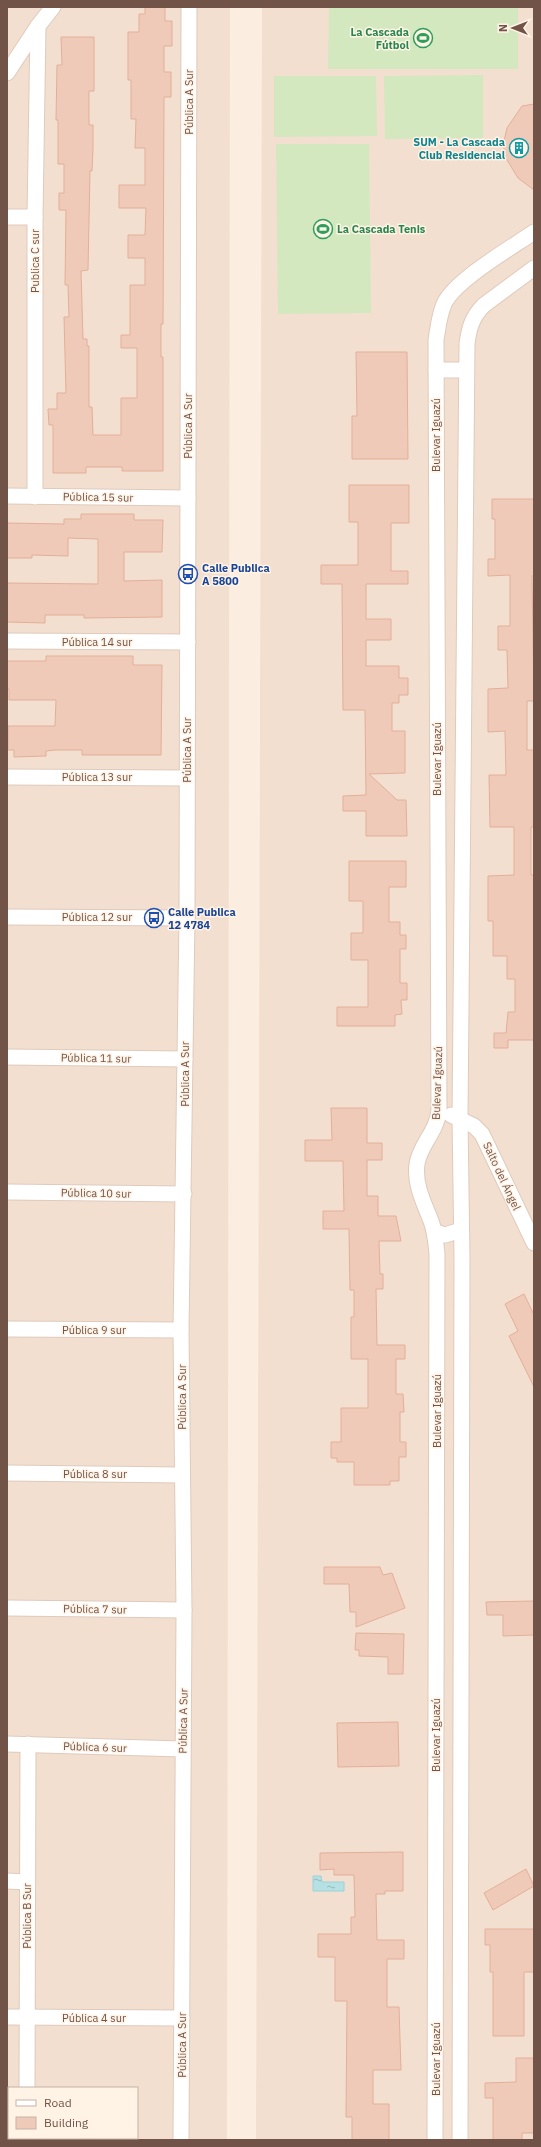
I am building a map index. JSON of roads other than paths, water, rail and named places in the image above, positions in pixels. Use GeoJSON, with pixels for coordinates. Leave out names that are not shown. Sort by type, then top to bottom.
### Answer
{"type":"FeatureCollection","features":[{"type":"Feature","properties":{"kind":"street"},"geometry":{"type":"LineString","coordinates":[[7,73],[38,26],[53,7]]}},
{"type":"Feature","properties":{"kind":"street","name":"Pública A Sur"},"geometry":{"type":"LineString","coordinates":[[181,2140],[182,1749],[184,1610],[181,1330],[187,918],[189,7]]}},
{"type":"Feature","properties":{"kind":"street","name":"Publica C sur"},"geometry":{"type":"LineString","coordinates":[[35,497],[35,217],[38,26]]}},
{"type":"Feature","properties":{"kind":"street"},"geometry":{"type":"LineString","coordinates":[[7,217],[35,217]]}},
{"type":"Feature","properties":{"kind":"street","name":"Bulevar Iguazú"},"geometry":{"type":"LineString","coordinates":[[436,2140],[437,1254],[435,1232],[420,1192],[417,1164],[421,1152],[438,1122],[439,1110],[436,340],[444,303],[458,286],[534,232]]}},
{"type":"Feature","properties":{"kind":"street","name":"Bulevar Iguazú"},"geometry":{"type":"LineString","coordinates":[[460,2140],[462,1583],[460,1118],[466,370],[469,326],[477,312],[484,305],[534,268]]}},
{"type":"Feature","properties":{"kind":"street"},"geometry":{"type":"LineString","coordinates":[[436,370],[466,370]]}},
{"type":"Feature","properties":{"kind":"street","name":"Pública 15 sur"},"geometry":{"type":"LineString","coordinates":[[7,496],[188,498]]}},
{"type":"Feature","properties":{"kind":"street","name":"Pública 14 sur"},"geometry":{"type":"LineString","coordinates":[[7,641],[188,642]]}},
{"type":"Feature","properties":{"kind":"street"},"geometry":{"type":"LineString","coordinates":[[437,725],[463,725]]}},
{"type":"Feature","properties":{"kind":"street","name":"Pública 13 sur"},"geometry":{"type":"LineString","coordinates":[[7,777],[187,778]]}},
{"type":"Feature","properties":{"kind":"street","name":"Pública 12 sur"},"geometry":{"type":"LineString","coordinates":[[7,917],[187,918]]}},
{"type":"Feature","properties":{"kind":"street","name":"Pública 11 sur"},"geometry":{"type":"LineString","coordinates":[[7,1057],[185,1059]]}},
{"type":"Feature","properties":{"kind":"street","name":"Salto del Ángel"},"geometry":{"type":"LineString","coordinates":[[439,1110],[460,1118],[474,1126],[482,1134],[534,1243]]}},
{"type":"Feature","properties":{"kind":"street","name":"Pública 10 sur"},"geometry":{"type":"LineString","coordinates":[[7,1192],[184,1194]]}},
{"type":"Feature","properties":{"kind":"street"},"geometry":{"type":"LineString","coordinates":[[435,1232],[445,1235],[461,1230]]}},
{"type":"Feature","properties":{"kind":"street","name":"Pública 9 sur"},"geometry":{"type":"LineString","coordinates":[[7,1329],[181,1330]]}},
{"type":"Feature","properties":{"kind":"street","name":"Pública 8 sur"},"geometry":{"type":"LineString","coordinates":[[7,1473],[182,1475]]}},
{"type":"Feature","properties":{"kind":"street"},"geometry":{"type":"LineString","coordinates":[[436,1584],[462,1583]]}},
{"type":"Feature","properties":{"kind":"street","name":"Pública 7 sur"},"geometry":{"type":"LineString","coordinates":[[7,1608],[184,1610]]}},
{"type":"Feature","properties":{"kind":"street","name":"Pública 6 sur"},"geometry":{"type":"LineString","coordinates":[[7,1744],[182,1749]]}},
{"type":"Feature","properties":{"kind":"street","name":"Pública B Sur"},"geometry":{"type":"LineString","coordinates":[[26,2087],[28,1744]]}},
{"type":"Feature","properties":{"kind":"street"},"geometry":{"type":"LineString","coordinates":[[7,1881],[27,1882]]}},
{"type":"Feature","properties":{"kind":"street"},"geometry":{"type":"LineString","coordinates":[[436,1959],[461,1958]]}},
{"type":"Feature","properties":{"kind":"street","name":"Pública 4 sur"},"geometry":{"type":"LineString","coordinates":[[7,2017],[182,2018]]}},
{"type":"Feature","properties":{"kind":"water"},"geometry":{"type":"Polygon","coordinates":[[[313,1876],[321,1876],[322,1882],[344,1882],[344,1891],[313,1891],[313,1876]]]}},
{"type":"Feature","properties":{"kind":"place","name":"La Cascada Fútbol"},"geometry":{"type":"Point","coordinates":[423,38]}},
{"type":"Feature","properties":{"kind":"place","name":"SUM - La Cascada Club Residencial"},"geometry":{"type":"Point","coordinates":[519,148]}},
{"type":"Feature","properties":{"kind":"place","name":"La Cascada Tenis"},"geometry":{"type":"Point","coordinates":[323,229]}},
{"type":"Feature","properties":{"kind":"place","name":"Calle Publica A 5800"},"geometry":{"type":"Point","coordinates":[188,574]}},
{"type":"Feature","properties":{"kind":"place","name":"Calle Publica 12 4784"},"geometry":{"type":"Point","coordinates":[154,918]}}]}
